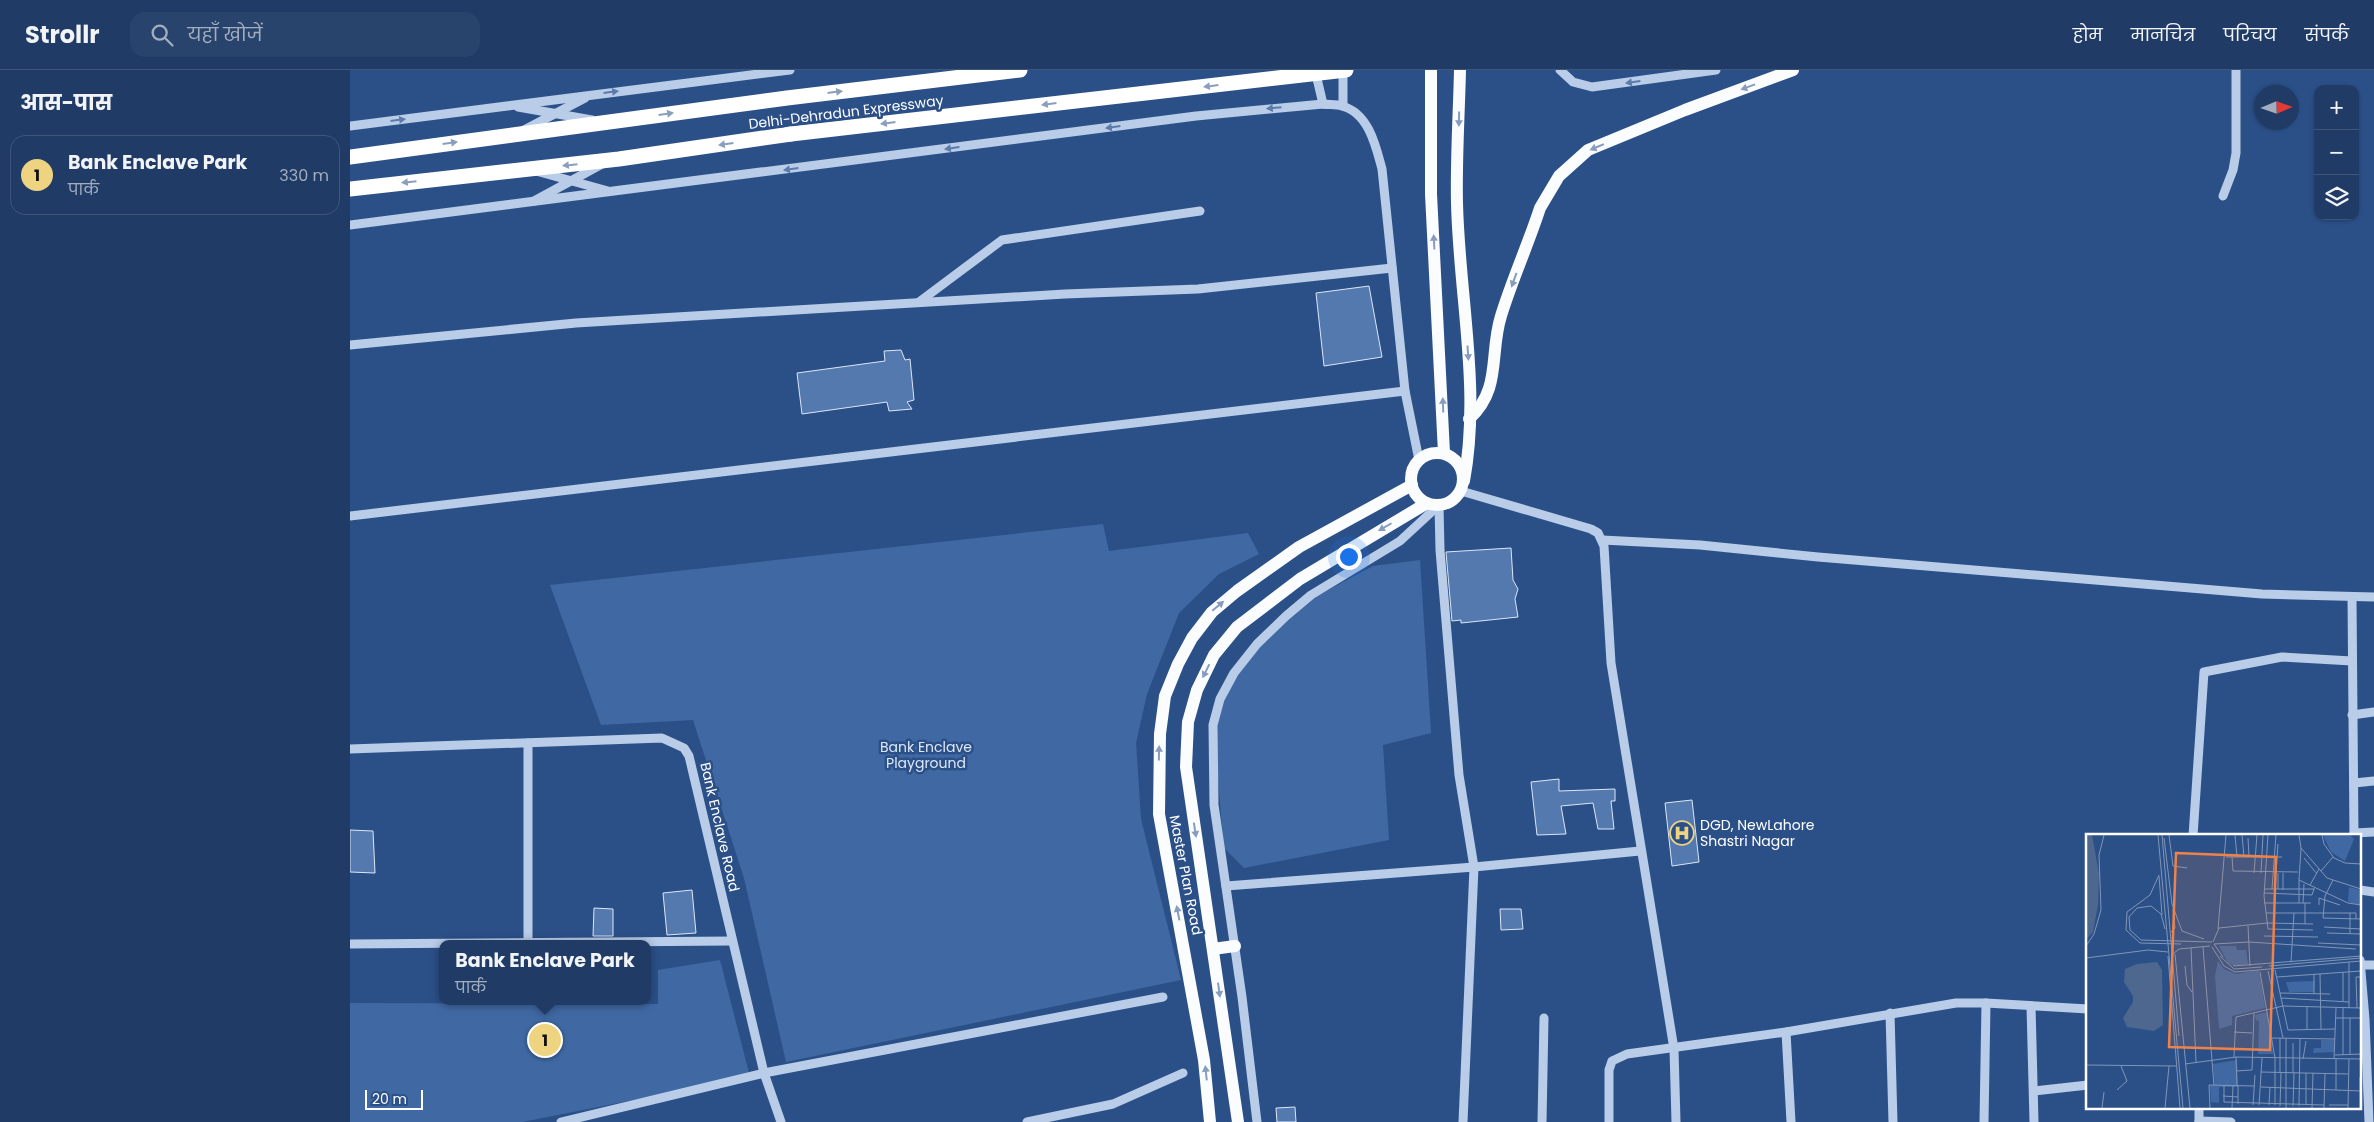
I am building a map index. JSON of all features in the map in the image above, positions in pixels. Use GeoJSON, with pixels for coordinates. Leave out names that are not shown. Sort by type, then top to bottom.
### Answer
{"type":"FeatureCollection","features":[{"type":"Feature","properties":{"kind":"highway","name":"Delhi-Dehradun Expressway"},"geometry":{"type":"LineString","coordinates":[[350,157],[603,122],[1020,70]]}},
{"type":"Feature","properties":{"kind":"highway","name":"Delhi-Dehradun Expressway"},"geometry":{"type":"LineString","coordinates":[[350,189],[608,160],[791,134],[1344,70]]}},
{"type":"Feature","properties":{"kind":"main road"},"geometry":{"type":"LineString","coordinates":[[1431,70],[1431,194],[1444,453]]}},
{"type":"Feature","properties":{"kind":"main road"},"geometry":{"type":"LineString","coordinates":[[1238,1122],[1186,767],[1188,722],[1197,690],[1214,655],[1237,627],[1300,579],[1433,504],[1453,500],[1462,486],[1469,453],[1470,419],[1469,374],[1457,204],[1460,70]]}},
{"type":"Feature","properties":{"kind":"main road"},"geometry":{"type":"LineString","coordinates":[[1470,419],[1486,400],[1490,389],[1500,318],[1540,208],[1548,191],[1568,166],[1588,150],[1684,110],[1793,70]]}},
{"type":"Feature","properties":{"kind":"main road"},"geometry":{"type":"LineString","coordinates":[[1433,504],[1416,494],[1412,485],[1414,468],[1419,460],[1426,455],[1444,453],[1459,463],[1462,486]]}},
{"type":"Feature","properties":{"kind":"main road","name":"Master Plan Road"},"geometry":{"type":"LineString","coordinates":[[1210,1122],[1204,1060],[1159,814],[1160,734],[1165,696],[1178,664],[1192,638],[1212,612],[1237,590],[1299,547],[1412,485]]}},
{"type":"Feature","properties":{"kind":"main road"},"geometry":{"type":"LineString","coordinates":[[1213,949],[1235,946]]}},
{"type":"Feature","properties":{"kind":"street"},"geometry":{"type":"LineString","coordinates":[[350,126],[790,70]]}},
{"type":"Feature","properties":{"kind":"street"},"geometry":{"type":"LineString","coordinates":[[1315,70],[1323,104]]}},
{"type":"Feature","properties":{"kind":"street"},"geometry":{"type":"LineString","coordinates":[[1343,106],[1344,70]]}},
{"type":"Feature","properties":{"kind":"street"},"geometry":{"type":"LineString","coordinates":[[1560,70],[1573,82],[1592,87],[1716,70]]}},
{"type":"Feature","properties":{"kind":"street"},"geometry":{"type":"LineString","coordinates":[[2223,196],[2233,170],[2236,153],[2236,70]]}},
{"type":"Feature","properties":{"kind":"street"},"geometry":{"type":"LineString","coordinates":[[515,134],[593,94]]}},
{"type":"Feature","properties":{"kind":"street"},"geometry":{"type":"LineString","coordinates":[[350,225],[613,193],[1196,116],[1323,104],[1343,106],[1356,113],[1374,141],[1382,169],[1405,391],[1419,460]]}},
{"type":"Feature","properties":{"kind":"street"},"geometry":{"type":"LineString","coordinates":[[511,106],[603,122]]}},
{"type":"Feature","properties":{"kind":"street"},"geometry":{"type":"LineString","coordinates":[[529,203],[608,160]]}},
{"type":"Feature","properties":{"kind":"street"},"geometry":{"type":"LineString","coordinates":[[529,169],[613,193]]}},
{"type":"Feature","properties":{"kind":"street"},"geometry":{"type":"LineString","coordinates":[[919,303],[1002,240],[1200,210]]}},
{"type":"Feature","properties":{"kind":"street"},"geometry":{"type":"LineString","coordinates":[[350,345],[576,323],[1065,294],[1198,289],[1392,268]]}},
{"type":"Feature","properties":{"kind":"street"},"geometry":{"type":"LineString","coordinates":[[350,516],[1405,391]]}},
{"type":"Feature","properties":{"kind":"street"},"geometry":{"type":"LineString","coordinates":[[1462,486],[1591,529],[1602,540],[1604,546],[1611,663],[1640,851],[1674,1049],[1676,1122]]}},
{"type":"Feature","properties":{"kind":"street"},"geometry":{"type":"LineString","coordinates":[[1433,504],[1440,550],[1459,775],[1474,866],[1463,1122]]}},
{"type":"Feature","properties":{"kind":"street"},"geometry":{"type":"LineString","coordinates":[[1257,1122],[1235,946],[1214,806],[1213,725],[1220,699],[1229,682],[1257,644],[1286,616],[1311,595],[1400,541],[1433,504]]}},
{"type":"Feature","properties":{"kind":"street"},"geometry":{"type":"LineString","coordinates":[[1602,540],[1700,545],[1810,557],[2262,594],[2374,597]]}},
{"type":"Feature","properties":{"kind":"street"},"geometry":{"type":"LineString","coordinates":[[2352,597],[2354,834],[2374,832]]}},
{"type":"Feature","properties":{"kind":"street"},"geometry":{"type":"LineString","coordinates":[[2193,834],[2204,672],[2282,657],[2352,661]]}},
{"type":"Feature","properties":{"kind":"street"},"geometry":{"type":"LineString","coordinates":[[2352,715],[2374,712]]}},
{"type":"Feature","properties":{"kind":"street","name":"Bank Enclave Road"},"geometry":{"type":"LineString","coordinates":[[350,749],[662,738],[684,748],[689,756],[764,1073],[781,1122]]}},
{"type":"Feature","properties":{"kind":"street"},"geometry":{"type":"LineString","coordinates":[[528,743],[528,940]]}},
{"type":"Feature","properties":{"kind":"street"},"geometry":{"type":"LineString","coordinates":[[2354,783],[2374,780]]}},
{"type":"Feature","properties":{"kind":"street"},"geometry":{"type":"LineString","coordinates":[[1226,886],[1640,851]]}},
{"type":"Feature","properties":{"kind":"street"},"geometry":{"type":"LineString","coordinates":[[651,942],[732,941]]}},
{"type":"Feature","properties":{"kind":"street"},"geometry":{"type":"LineString","coordinates":[[350,944],[439,944]]}},
{"type":"Feature","properties":{"kind":"street"},"geometry":{"type":"LineString","coordinates":[[2362,983],[2366,1019],[2369,1122]]}},
{"type":"Feature","properties":{"kind":"street"},"geometry":{"type":"LineString","coordinates":[[561,1122],[764,1073],[1163,998]]}},
{"type":"Feature","properties":{"kind":"street"},"geometry":{"type":"LineString","coordinates":[[1609,1122],[1609,1070],[1612,1062],[1627,1054],[1786,1032],[1930,1006],[1986,1003],[2086,1009]]}},
{"type":"Feature","properties":{"kind":"street"},"geometry":{"type":"LineString","coordinates":[[1984,1122],[1986,1003]]}},
{"type":"Feature","properties":{"kind":"street"},"geometry":{"type":"LineString","coordinates":[[2031,1006],[2034,1122]]}},
{"type":"Feature","properties":{"kind":"street"},"geometry":{"type":"LineString","coordinates":[[1890,1013],[1893,1122]]}},
{"type":"Feature","properties":{"kind":"street"},"geometry":{"type":"LineString","coordinates":[[1542,1122],[1544,1018]]}},
{"type":"Feature","properties":{"kind":"street"},"geometry":{"type":"LineString","coordinates":[[1786,1032],[1791,1122]]}},
{"type":"Feature","properties":{"kind":"street"},"geometry":{"type":"LineString","coordinates":[[1027,1122],[1113,1104],[1183,1072]]}},
{"type":"Feature","properties":{"kind":"street"},"geometry":{"type":"LineString","coordinates":[[2034,1090],[2086,1086]]}},
{"type":"Feature","properties":{"kind":"street"},"geometry":{"type":"LineString","coordinates":[[2199,1121],[2231,1122]]}},
{"type":"Feature","properties":{"kind":"green space","name":"Bank Enclave Playground"},"geometry":{"type":"Polygon","coordinates":[[[1103,524],[1109,551],[1248,533],[1259,554],[1219,574],[1179,613],[1147,694],[1136,743],[1141,819],[1181,980],[786,1062],[744,878],[693,720],[601,725],[550,585],[1103,524]]]}},
{"type":"Feature","properties":{"kind":"green space"},"geometry":{"type":"Polygon","coordinates":[[[1420,560],[1431,733],[1383,745],[1389,840],[1244,868],[1224,848],[1213,724],[1243,660],[1304,603],[1373,566],[1420,560]]]}},
{"type":"Feature","properties":{"kind":"green space"},"geometry":{"type":"Polygon","coordinates":[[[720,960],[750,1077],[522,1122],[350,1122],[350,1003],[651,1005],[658,1004],[658,970],[720,960]]]}},
{"type":"Feature","properties":{"kind":"building"},"geometry":{"type":"Polygon","coordinates":[[[1369,286],[1382,357],[1324,366],[1316,293],[1369,286]]]}},
{"type":"Feature","properties":{"kind":"building"},"geometry":{"type":"Polygon","coordinates":[[[901,350],[905,360],[910,359],[914,400],[907,402],[912,409],[889,411],[887,402],[802,414],[797,373],[885,361],[884,351],[901,350]]]}},
{"type":"Feature","properties":{"kind":"building"},"geometry":{"type":"Polygon","coordinates":[[[1511,548],[1513,580],[1518,589],[1515,599],[1518,617],[1461,623],[1461,620],[1452,621],[1446,552],[1511,548]]]}},
{"type":"Feature","properties":{"kind":"building"},"geometry":{"type":"Polygon","coordinates":[[[1559,779],[1559,791],[1615,789],[1615,801],[1611,801],[1614,829],[1598,829],[1593,803],[1561,806],[1566,834],[1537,835],[1531,782],[1559,779]]]}},
{"type":"Feature","properties":{"kind":"building","name":"DGD, NewLahore Shastri Nagar"},"geometry":{"type":"Polygon","coordinates":[[[1692,800],[1699,862],[1672,866],[1665,803],[1692,800]]]}},
{"type":"Feature","properties":{"kind":"building"},"geometry":{"type":"Polygon","coordinates":[[[350,830],[373,831],[375,873],[350,872],[350,830]]]}},
{"type":"Feature","properties":{"kind":"building"},"geometry":{"type":"Polygon","coordinates":[[[692,890],[696,933],[667,935],[663,893],[692,890]]]}},
{"type":"Feature","properties":{"kind":"building"},"geometry":{"type":"Polygon","coordinates":[[[594,908],[613,909],[613,936],[593,936],[594,908]]]}},
{"type":"Feature","properties":{"kind":"building"},"geometry":{"type":"Polygon","coordinates":[[[1500,909],[1521,909],[1523,929],[1501,930],[1500,909]]]}},
{"type":"Feature","properties":{"kind":"building"},"geometry":{"type":"Polygon","coordinates":[[[1295,1107],[1296,1122],[1277,1122],[1276,1108],[1295,1107]]]}},
{"type":"Feature","properties":{"kind":"place","name":"DGD, NewLahore Shastri Nagar"},"geometry":{"type":"Point","coordinates":[1682,833]}},
{"type":"Feature","properties":{"kind":"place","name":"Bank Enclave Park"},"geometry":{"type":"Point","coordinates":[545,1040]}}]}
